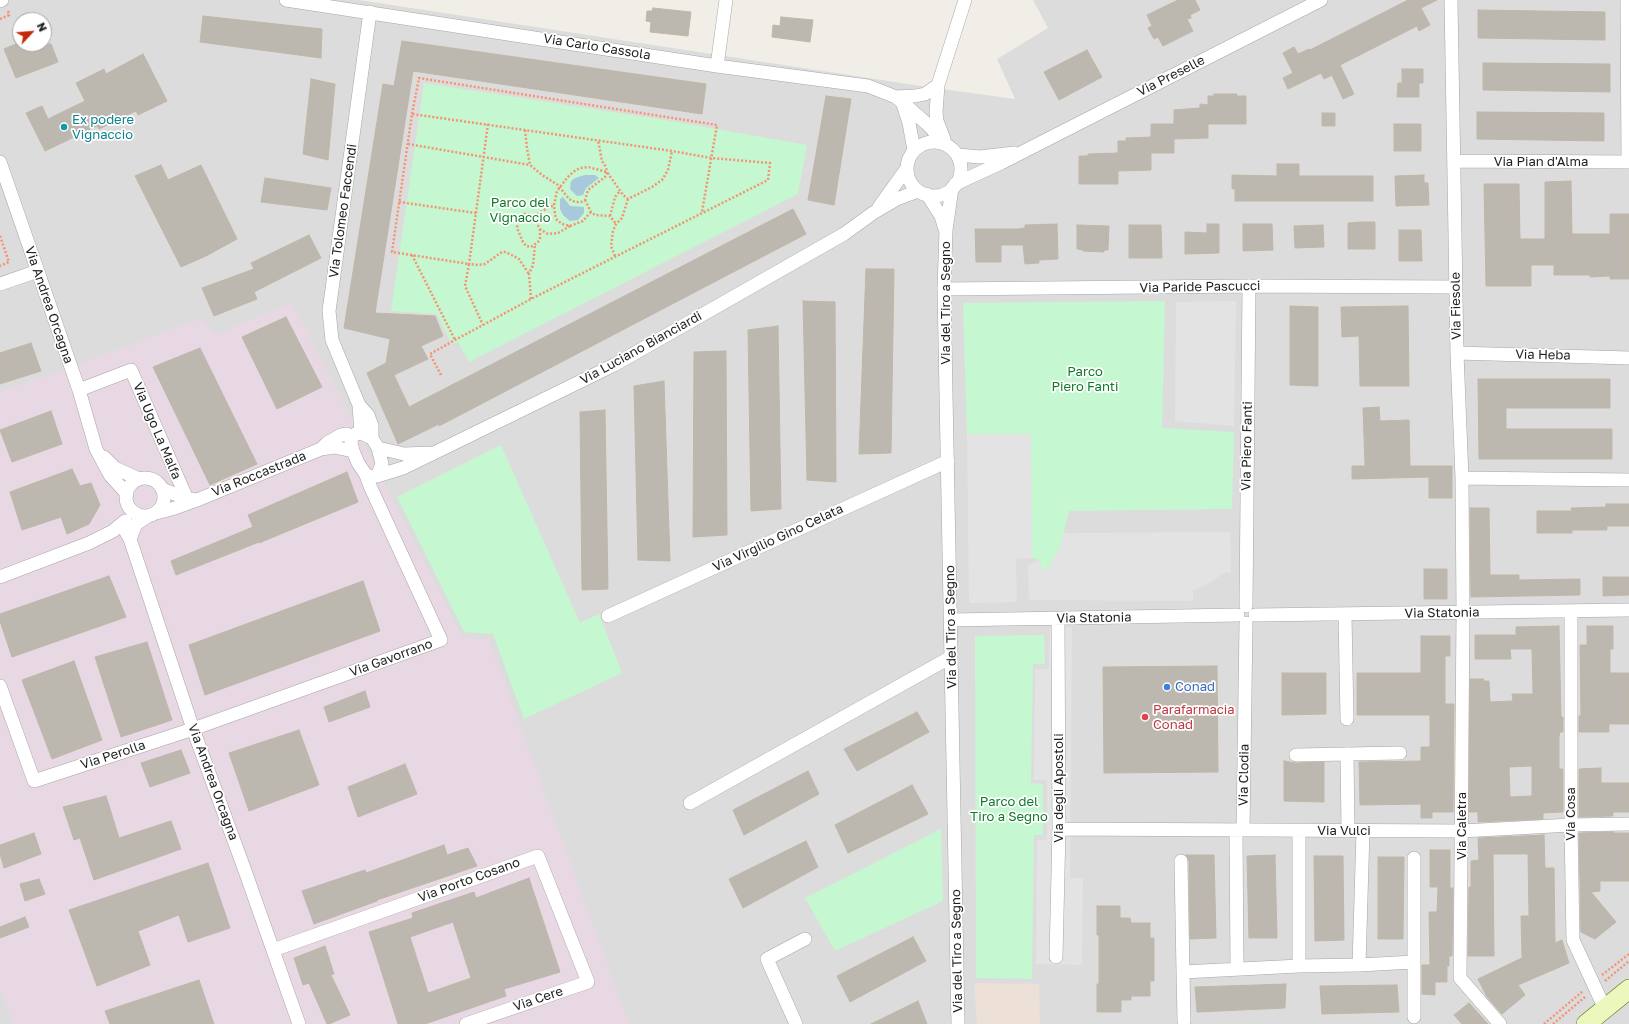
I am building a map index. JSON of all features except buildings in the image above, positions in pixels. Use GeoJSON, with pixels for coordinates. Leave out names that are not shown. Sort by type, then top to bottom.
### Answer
{"type":"FeatureCollection","features":[{"type":"Feature","properties":{"kind":"main road"},"geometry":{"type":"LineString","coordinates":[[1586,1024],[1629,988]]}},
{"type":"Feature","properties":{"kind":"street","name":"Via Carlo Cassola"},"geometry":{"type":"LineString","coordinates":[[286,0],[718,66],[868,86],[899,101],[933,130],[944,144]]}},
{"type":"Feature","properties":{"kind":"street"},"geometry":{"type":"LineString","coordinates":[[718,66],[726,0]]}},
{"type":"Feature","properties":{"kind":"street"},"geometry":{"type":"LineString","coordinates":[[944,144],[926,143],[914,150],[910,155],[907,168],[908,176],[912,184],[923,192],[936,195],[944,193],[954,186],[960,170],[957,155],[944,144],[938,121],[936,103],[938,85],[964,0]]}},
{"type":"Feature","properties":{"kind":"street","name":"Via Preselle"},"geometry":{"type":"LineString","coordinates":[[954,186],[1321,0]]}},
{"type":"Feature","properties":{"kind":"street","name":"Via Fiesole"},"geometry":{"type":"LineString","coordinates":[[1451,0],[1455,286],[1462,478],[1463,613]]}},
{"type":"Feature","properties":{"kind":"street"},"geometry":{"type":"LineString","coordinates":[[1627,0],[1629,162]]}},
{"type":"Feature","properties":{"kind":"street","name":"Via Tolomeo Faccendi"},"geometry":{"type":"LineString","coordinates":[[366,439],[372,426],[368,415],[359,405],[332,340],[329,311],[370,12]]}},
{"type":"Feature","properties":{"kind":"street"},"geometry":{"type":"LineString","coordinates":[[914,150],[909,123],[899,101],[908,97],[925,94],[938,85]]}},
{"type":"Feature","properties":{"kind":"street","name":"Via Preselle"},"geometry":{"type":"LineString","coordinates":[[957,155],[980,157],[1022,152]]}},
{"type":"Feature","properties":{"kind":"street","name":"Via Pian d'Alma"},"geometry":{"type":"LineString","coordinates":[[1454,161],[1629,162]]}},
{"type":"Feature","properties":{"kind":"street","name":"Via Andrea Orcagna"},"geometry":{"type":"LineString","coordinates":[[0,162],[79,390],[96,449],[110,475],[136,514],[141,516],[152,515]]}},
{"type":"Feature","properties":{"kind":"street"},"geometry":{"type":"LineString","coordinates":[[874,212],[885,200],[907,168]]}},
{"type":"Feature","properties":{"kind":"street","name":"Via del Tiro a Segno"},"geometry":{"type":"LineString","coordinates":[[954,186],[946,230],[944,290],[958,1024]]}},
{"type":"Feature","properties":{"kind":"street"},"geometry":{"type":"LineString","coordinates":[[874,212],[897,199],[923,192]]}},
{"type":"Feature","properties":{"kind":"street","name":"Via del Tiro a Segno"},"geometry":{"type":"LineString","coordinates":[[923,192],[941,216],[946,230]]}},
{"type":"Feature","properties":{"kind":"street","name":"Via Luciano Bianciardi"},"geometry":{"type":"LineString","coordinates":[[372,476],[403,468],[614,365],[844,234],[874,212]]}},
{"type":"Feature","properties":{"kind":"street"},"geometry":{"type":"LineString","coordinates":[[0,284],[38,271]]}},
{"type":"Feature","properties":{"kind":"street","name":"Via Paride Pascucci"},"geometry":{"type":"LineString","coordinates":[[944,290],[1249,286],[1455,286]]}},
{"type":"Feature","properties":{"kind":"street","name":"Via Piero Fanti"},"geometry":{"type":"LineString","coordinates":[[1246,615],[1249,286]]}},
{"type":"Feature","properties":{"kind":"street","name":"Via Heba"},"geometry":{"type":"LineString","coordinates":[[1457,353],[1629,358]]}},
{"type":"Feature","properties":{"kind":"street","name":"Via Ugo La Malfa"},"geometry":{"type":"LineString","coordinates":[[79,390],[131,370],[192,499]]}},
{"type":"Feature","properties":{"kind":"street","name":"Via Roccastrada"},"geometry":{"type":"LineString","coordinates":[[321,449],[327,443],[341,435],[347,434],[366,439]]}},
{"type":"Feature","properties":{"kind":"street"},"geometry":{"type":"LineString","coordinates":[[366,439],[382,464],[372,476],[358,463],[351,442],[366,439]]}},
{"type":"Feature","properties":{"kind":"street","name":"Via Luciano Bianciardi"},"geometry":{"type":"LineString","coordinates":[[366,439],[404,454],[434,453]]}},
{"type":"Feature","properties":{"kind":"street","name":"Via Roccastrada"},"geometry":{"type":"LineString","coordinates":[[152,515],[175,508],[192,499],[321,449],[334,447],[353,451]]}},
{"type":"Feature","properties":{"kind":"street","name":"Via Andrea Orcagna"},"geometry":{"type":"LineString","coordinates":[[96,449],[115,468],[139,480],[144,478],[155,481],[162,488]]}},
{"type":"Feature","properties":{"kind":"street","name":"Via Virgilio Gino Celata"},"geometry":{"type":"LineString","coordinates":[[608,616],[948,461]]}},
{"type":"Feature","properties":{"kind":"street","name":"Via Gavorrano"},"geometry":{"type":"LineString","coordinates":[[193,729],[441,640],[370,486],[372,476]]}},
{"type":"Feature","properties":{"kind":"street"},"geometry":{"type":"LineString","coordinates":[[1462,478],[1629,480]]}},
{"type":"Feature","properties":{"kind":"street"},"geometry":{"type":"LineString","coordinates":[[127,499],[131,485],[139,480]]}},
{"type":"Feature","properties":{"kind":"street"},"geometry":{"type":"LineString","coordinates":[[162,488],[192,499]]}},
{"type":"Feature","properties":{"kind":"street"},"geometry":{"type":"LineString","coordinates":[[130,540],[136,524],[160,509],[164,499],[162,488]]}},
{"type":"Feature","properties":{"kind":"street","name":"Via Andrea Orcagna"},"geometry":{"type":"LineString","coordinates":[[127,499],[125,521],[126,530],[193,729],[299,1024]]}},
{"type":"Feature","properties":{"kind":"street"},"geometry":{"type":"LineString","coordinates":[[0,577],[88,543],[113,531],[125,521]]}},
{"type":"Feature","properties":{"kind":"street","name":"Via Statonia"},"geometry":{"type":"LineString","coordinates":[[951,620],[1629,610]]}},
{"type":"Feature","properties":{"kind":"street","name":"Via Cosa"},"geometry":{"type":"LineString","coordinates":[[1571,611],[1571,824],[1573,940],[1605,1009]]}},
{"type":"Feature","properties":{"kind":"street","name":"Via Caletra"},"geometry":{"type":"LineString","coordinates":[[1463,613],[1460,978],[1500,1024]]}},
{"type":"Feature","properties":{"kind":"street"},"geometry":{"type":"LineString","coordinates":[[1345,614],[1347,719]]}},
{"type":"Feature","properties":{"kind":"street","name":"Via Clodia"},"geometry":{"type":"LineString","coordinates":[[1237,968],[1239,830],[1246,615]]}},
{"type":"Feature","properties":{"kind":"street","name":"Via degli Apostoli"},"geometry":{"type":"LineString","coordinates":[[1056,957],[1059,829],[1058,619]]}},
{"type":"Feature","properties":{"kind":"street"},"geometry":{"type":"LineString","coordinates":[[690,804],[951,656]]}},
{"type":"Feature","properties":{"kind":"street","name":"Via Perolla"},"geometry":{"type":"LineString","coordinates":[[0,686],[34,781],[193,729]]}},
{"type":"Feature","properties":{"kind":"street"},"geometry":{"type":"LineString","coordinates":[[1296,755],[1400,753]]}},
{"type":"Feature","properties":{"kind":"street"},"geometry":{"type":"LineString","coordinates":[[1347,754],[1348,831]]}},
{"type":"Feature","properties":{"kind":"street","name":"Via Vulci"},"geometry":{"type":"LineString","coordinates":[[1059,829],[1462,831],[1571,824],[1629,824]]}},
{"type":"Feature","properties":{"kind":"street"},"geometry":{"type":"LineString","coordinates":[[1298,966],[1299,831]]}},
{"type":"Feature","properties":{"kind":"street"},"geometry":{"type":"LineString","coordinates":[[1359,965],[1363,831]]}},
{"type":"Feature","properties":{"kind":"street","name":"Via Porto Cosano"},"geometry":{"type":"LineString","coordinates":[[273,950],[538,856],[588,982]]}},
{"type":"Feature","properties":{"kind":"street"},"geometry":{"type":"LineString","coordinates":[[1414,858],[1414,1016]]}},
{"type":"Feature","properties":{"kind":"street"},"geometry":{"type":"LineString","coordinates":[[1181,861],[1184,1021]]}},
{"type":"Feature","properties":{"kind":"street"},"geometry":{"type":"LineString","coordinates":[[796,1024],[766,959],[805,939]]}},
{"type":"Feature","properties":{"kind":"street"},"geometry":{"type":"LineString","coordinates":[[1183,972],[1237,968],[1414,962]]}},
{"type":"Feature","properties":{"kind":"street","name":"Via Cere"},"geometry":{"type":"LineString","coordinates":[[466,1024],[588,982]]}},
{"type":"Feature","properties":{"kind":"path"},"geometry":{"type":"LineString","coordinates":[[529,274],[519,259],[511,253],[506,252],[502,252],[484,264],[478,265],[392,252],[412,114],[419,78],[717,125],[702,212]]}},
{"type":"Feature","properties":{"kind":"path"},"geometry":{"type":"LineString","coordinates":[[412,114],[598,140],[711,158],[770,163],[768,180],[531,299],[430,354],[441,375]]}},
{"type":"Feature","properties":{"kind":"path"},"geometry":{"type":"LineString","coordinates":[[483,325],[465,286],[488,124]]}},
{"type":"Feature","properties":{"kind":"path"},"geometry":{"type":"LineString","coordinates":[[525,130],[530,165]]}},
{"type":"Feature","properties":{"kind":"path"},"geometry":{"type":"LineString","coordinates":[[598,140],[602,161],[607,172],[622,195],[628,199]]}},
{"type":"Feature","properties":{"kind":"path"},"geometry":{"type":"LineString","coordinates":[[408,144],[530,165],[559,187],[569,199],[581,202],[585,200]]}},
{"type":"Feature","properties":{"kind":"path"},"geometry":{"type":"LineString","coordinates":[[615,256],[611,246],[613,231],[616,224],[622,218],[628,199],[652,187],[662,180],[668,170],[672,151]]}},
{"type":"Feature","properties":{"kind":"path"},"geometry":{"type":"LineString","coordinates":[[570,226],[562,224],[557,220],[555,215],[554,205],[559,187],[567,178],[580,168],[588,167],[607,172]]}},
{"type":"Feature","properties":{"kind":"path"},"geometry":{"type":"LineString","coordinates":[[607,172],[602,180],[588,190],[585,200],[591,212],[595,215],[610,216],[616,224]]}},
{"type":"Feature","properties":{"kind":"path"},"geometry":{"type":"LineString","coordinates":[[610,216],[615,197],[620,191]]}},
{"type":"Feature","properties":{"kind":"path"},"geometry":{"type":"LineString","coordinates":[[399,202],[476,213]]}},
{"type":"Feature","properties":{"kind":"path"},"geometry":{"type":"LineString","coordinates":[[534,217],[540,212],[554,205]]}},
{"type":"Feature","properties":{"kind":"path"},"geometry":{"type":"LineString","coordinates":[[540,229],[548,234],[558,233],[583,221],[591,212]]}},
{"type":"Feature","properties":{"kind":"path"},"geometry":{"type":"LineString","coordinates":[[531,299],[529,274],[533,265],[535,245],[540,238],[540,229],[534,217],[528,214],[521,216],[518,219],[517,228],[523,242],[526,246],[531,247],[535,245]]}},
{"type":"Feature","properties":{"kind":"path"},"geometry":{"type":"LineString","coordinates":[[0,236],[9,262],[0,266]]}},
{"type":"Feature","properties":{"kind":"path"},"geometry":{"type":"LineString","coordinates":[[412,254],[455,340]]}},
{"type":"Feature","properties":{"kind":"shaded area"},"geometry":{"type":"Polygon","coordinates":[[[0,0],[359,0],[927,87],[1015,99],[997,59],[1048,28],[1033,0],[1629,0],[1629,1024],[0,1024],[0,0]]]}},
{"type":"Feature","properties":{"kind":"shaded area"},"geometry":{"type":"Polygon","coordinates":[[[1236,301],[1234,426],[1175,421],[1176,302],[1236,301]]]}},
{"type":"Feature","properties":{"kind":"shaded area"},"geometry":{"type":"Polygon","coordinates":[[[292,302],[462,637],[489,640],[629,1024],[13,1024],[0,989],[0,392],[201,318],[216,335],[292,302]]]}},
{"type":"Feature","properties":{"kind":"shaded area"},"geometry":{"type":"Polygon","coordinates":[[[967,434],[1031,434],[1032,558],[1016,559],[1017,602],[969,603],[967,434]]]}},
{"type":"Feature","properties":{"kind":"shaded area"},"geometry":{"type":"Polygon","coordinates":[[[1230,532],[1231,573],[1226,572],[1206,585],[1193,590],[1193,601],[1029,600],[1028,565],[1040,560],[1041,570],[1049,567],[1061,545],[1063,533],[1230,532]]]}},
{"type":"Feature","properties":{"kind":"shaded area"},"geometry":{"type":"Polygon","coordinates":[[[1050,627],[1072,627],[1070,878],[1083,878],[1082,965],[1036,964],[1037,840],[1047,840],[1047,780],[1034,780],[1035,669],[1049,669],[1050,627]]]}},
{"type":"Feature","properties":{"kind":"shaded area"},"geometry":{"type":"Polygon","coordinates":[[[974,983],[1039,984],[1040,1024],[977,1024],[974,983]]]}},
{"type":"Feature","properties":{"kind":"green space","name":"Parco del Vignaccio"},"geometry":{"type":"Polygon","coordinates":[[[424,83],[665,120],[807,145],[798,194],[469,362],[458,342],[452,344],[437,314],[391,311],[424,83]]]}},
{"type":"Feature","properties":{"kind":"green space","name":"Parco Piero Fanti"},"geometry":{"type":"Polygon","coordinates":[[[1165,301],[1162,428],[1234,432],[1232,509],[1069,511],[1061,545],[1049,567],[1041,570],[1040,560],[1032,558],[1031,434],[967,434],[963,303],[1165,301]]]}},
{"type":"Feature","properties":{"kind":"green space"},"geometry":{"type":"Polygon","coordinates":[[[501,445],[580,623],[599,614],[622,673],[524,719],[493,634],[464,632],[397,497],[501,445]]]}},
{"type":"Feature","properties":{"kind":"green space","name":"Parco del Tiro a Segno"},"geometry":{"type":"Polygon","coordinates":[[[1044,635],[1045,664],[1033,664],[1031,783],[1043,784],[1043,835],[1034,835],[1032,979],[976,978],[975,636],[1044,635]]]}},
{"type":"Feature","properties":{"kind":"green space"},"geometry":{"type":"Polygon","coordinates":[[[941,829],[943,901],[835,951],[805,898],[941,829]]]}},
{"type":"Feature","properties":{"kind":"water"},"geometry":{"type":"Polygon","coordinates":[[[585,175],[595,175],[599,178],[586,188],[583,195],[577,196],[570,189],[571,181],[585,175]]]}},
{"type":"Feature","properties":{"kind":"water"},"geometry":{"type":"Polygon","coordinates":[[[563,197],[570,206],[584,207],[584,213],[578,220],[570,221],[563,215],[560,209],[560,199],[563,197]]]}},
{"type":"Feature","properties":{"kind":"place","name":"Ex podere Vignaccio"},"geometry":{"type":"Point","coordinates":[64,127]}},
{"type":"Feature","properties":{"kind":"place","name":"Conad"},"geometry":{"type":"Point","coordinates":[1167,687]}},
{"type":"Feature","properties":{"kind":"place","name":"Parafarmacia Conad"},"geometry":{"type":"Point","coordinates":[1145,717]}}]}
